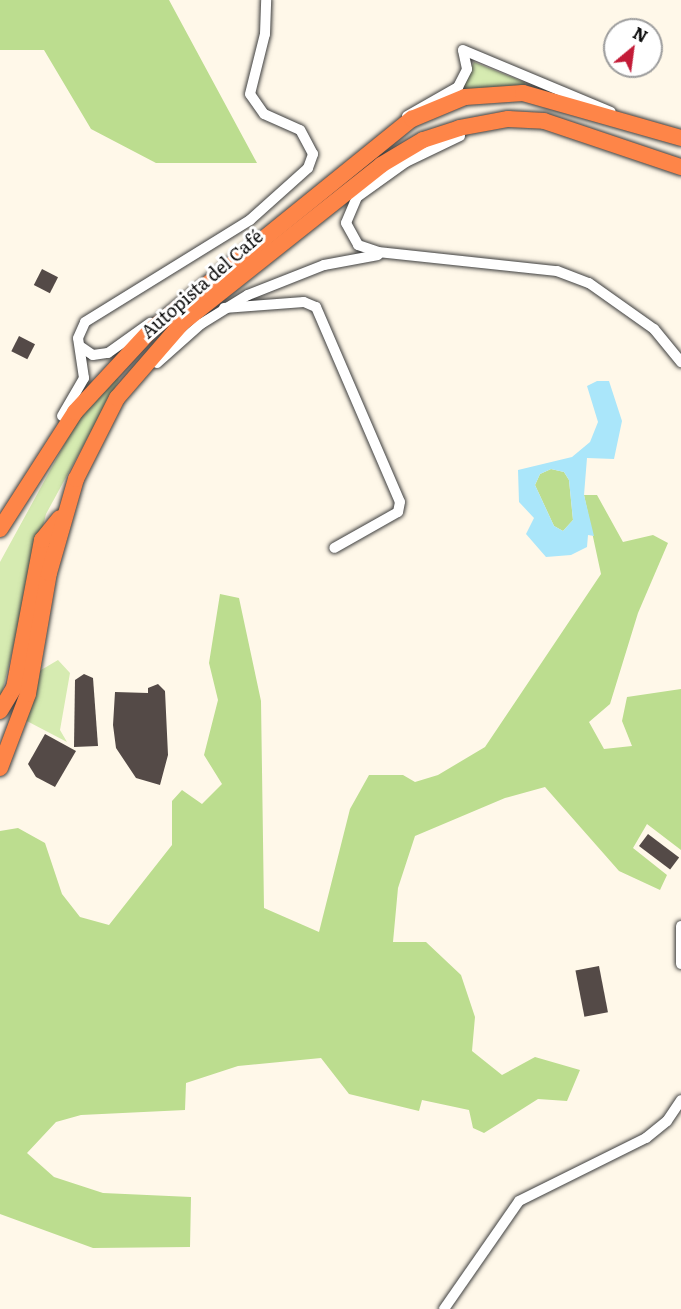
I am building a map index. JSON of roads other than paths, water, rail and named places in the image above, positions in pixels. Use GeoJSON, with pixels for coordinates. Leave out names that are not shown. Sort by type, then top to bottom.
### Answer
{"type":"FeatureCollection","features":[{"type":"Feature","properties":{"kind":"highway","name":"Autopista del Café"},"geometry":{"type":"LineString","coordinates":[[2,525],[57,437],[94,389],[169,313],[378,143],[447,102],[506,92],[575,104],[647,131],[681,138]]}},
{"type":"Feature","properties":{"kind":"highway","name":"Autopista del Café"},"geometry":{"type":"LineString","coordinates":[[0,768],[28,694],[63,514],[129,380],[182,323],[406,149],[459,128],[508,119],[586,131],[681,167]]}},
{"type":"Feature","properties":{"kind":"highway"},"geometry":{"type":"LineString","coordinates":[[0,711],[14,688],[42,540],[63,514]]}},
{"type":"Feature","properties":{"kind":"highway"},"geometry":{"type":"LineString","coordinates":[[0,542],[2,525]]}},
{"type":"Feature","properties":{"kind":"street"},"geometry":{"type":"LineString","coordinates":[[57,437],[84,378],[78,338],[85,322],[250,220],[308,168],[313,154],[300,130],[264,114],[250,94],[265,34],[266,0]]}},
{"type":"Feature","properties":{"kind":"street"},"geometry":{"type":"LineString","coordinates":[[378,143],[421,106],[458,87],[467,69],[463,50],[647,131]]}},
{"type":"Feature","properties":{"kind":"street"},"geometry":{"type":"LineString","coordinates":[[586,131],[515,126],[456,137],[367,188],[347,214],[351,238],[366,250],[532,265],[589,283],[654,329],[681,362]]}},
{"type":"Feature","properties":{"kind":"street"},"geometry":{"type":"LineString","coordinates":[[106,428],[158,361],[224,308],[324,265],[406,253]]}},
{"type":"Feature","properties":{"kind":"street"},"geometry":{"type":"LineString","coordinates":[[224,308],[304,302],[316,307],[400,502],[398,512],[334,548]]}},
{"type":"Feature","properties":{"kind":"street"},"geometry":{"type":"LineString","coordinates":[[81,347],[93,355],[108,352],[169,313]]}},
{"type":"Feature","properties":{"kind":"street"},"geometry":{"type":"LineString","coordinates":[[681,926],[681,964]]}},
{"type":"Feature","properties":{"kind":"street"},"geometry":{"type":"LineString","coordinates":[[444,1309],[519,1201],[646,1138],[667,1121],[681,1100]]}},
{"type":"Feature","properties":{"kind":"water"},"geometry":{"type":"Polygon","coordinates":[[[597,381],[609,381],[622,421],[614,459],[587,458],[584,495],[594,536],[588,535],[587,547],[571,555],[546,557],[526,534],[534,518],[519,502],[518,470],[572,457],[590,442],[598,422],[587,386],[597,381]],[[551,469],[540,474],[535,485],[554,526],[563,531],[573,520],[569,480],[564,472],[551,469]]]}}]}
